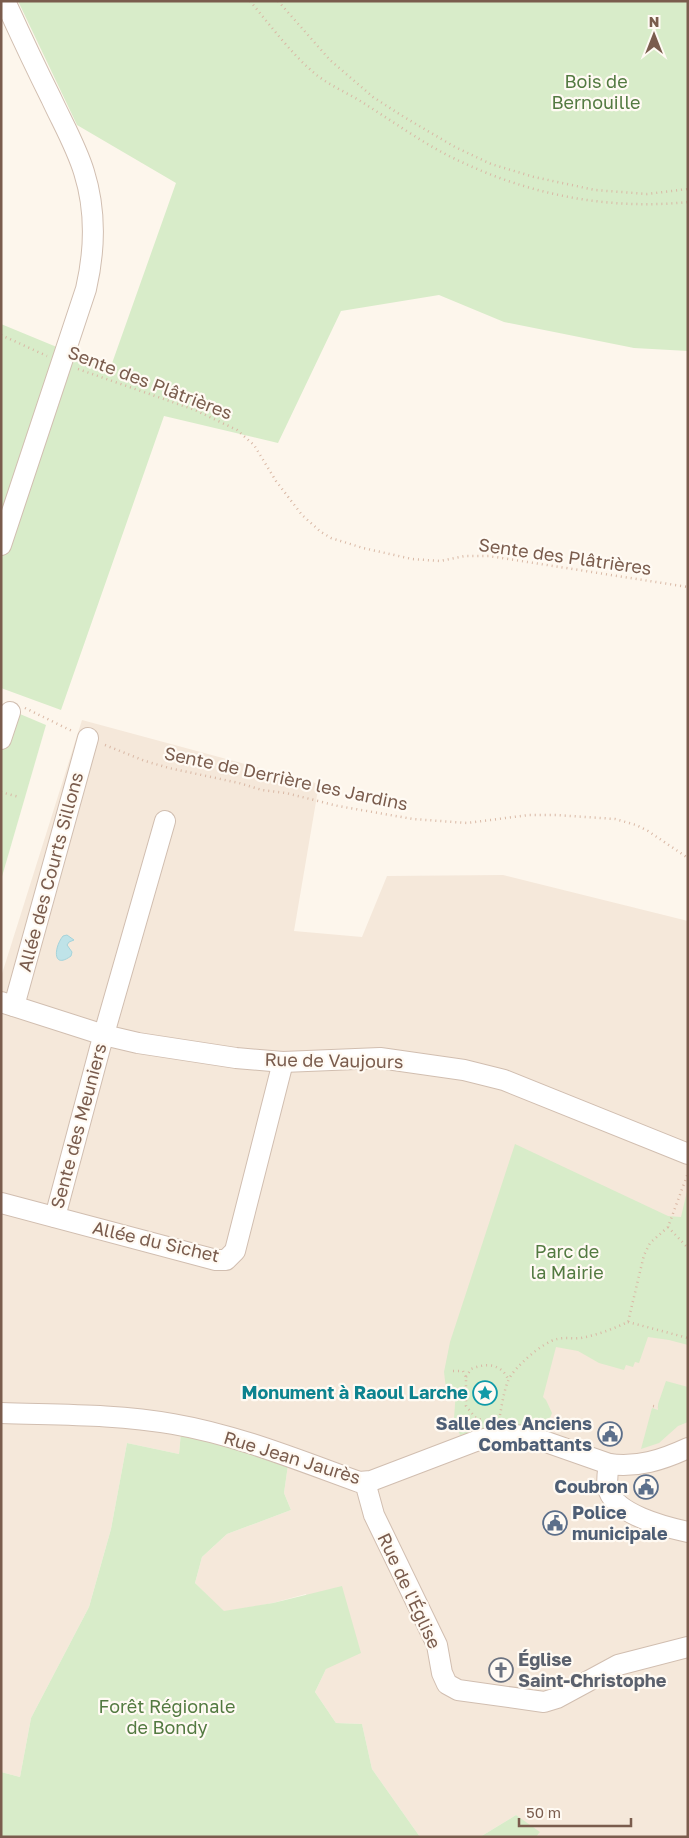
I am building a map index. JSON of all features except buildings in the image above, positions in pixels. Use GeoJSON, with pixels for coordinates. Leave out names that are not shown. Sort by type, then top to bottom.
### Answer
{"type":"FeatureCollection","features":[{"type":"Feature","properties":{"kind":"street"},"geometry":{"type":"LineString","coordinates":[[1,545],[80,308],[90,274],[93,242],[92,207],[84,171],[5,1]]}},
{"type":"Feature","properties":{"kind":"street"},"geometry":{"type":"LineString","coordinates":[[1,739],[14,708]]}},
{"type":"Feature","properties":{"kind":"street","name":"Allée des Courts Sillons"},"geometry":{"type":"LineString","coordinates":[[8,1004],[88,738]]}},
{"type":"Feature","properties":{"kind":"street","name":"Sente des Meuniers"},"geometry":{"type":"LineString","coordinates":[[54,1217],[166,821]]}},
{"type":"Feature","properties":{"kind":"street","name":"Rue de Vaujours"},"geometry":{"type":"LineString","coordinates":[[8,1004],[138,1044],[236,1058],[283,1062],[380,1058],[464,1070],[504,1080],[688,1154]]}},
{"type":"Feature","properties":{"kind":"street","name":"Allée du Sichet"},"geometry":{"type":"LineString","coordinates":[[1,1203],[216,1260],[226,1260],[234,1251],[283,1062]]}},
{"type":"Feature","properties":{"kind":"street","name":"Rue Jean Jaurès"},"geometry":{"type":"LineString","coordinates":[[1,1413],[123,1417],[175,1424],[238,1439],[359,1482],[365,1482],[476,1441],[504,1435],[520,1434],[532,1437],[609,1464],[626,1465],[652,1462],[688,1448]]}},
{"type":"Feature","properties":{"kind":"street"},"geometry":{"type":"LineString","coordinates":[[609,1464],[608,1489],[618,1505],[656,1524],[688,1532]]}},
{"type":"Feature","properties":{"kind":"street","name":"Rue de l'Église"},"geometry":{"type":"LineString","coordinates":[[365,1482],[374,1515],[437,1645],[442,1672],[447,1684],[458,1690],[544,1702],[557,1698],[618,1665],[688,1648]]}},
{"type":"Feature","properties":{"kind":"path"},"geometry":{"type":"LineString","coordinates":[[250,1],[314,73],[362,101],[392,123],[464,164],[529,187],[587,200],[645,206],[688,202]]}},
{"type":"Feature","properties":{"kind":"path"},"geometry":{"type":"LineString","coordinates":[[278,1],[330,60],[373,97],[455,147],[491,164],[534,178],[595,190],[647,194],[688,189]]}},
{"type":"Feature","properties":{"kind":"path","name":"Sente des Plâtrières"},"geometry":{"type":"LineString","coordinates":[[1,334],[61,362],[195,410],[237,430],[254,445],[276,481],[302,515],[321,532],[343,542],[396,557],[440,561],[465,556],[489,556],[688,587]]}},
{"type":"Feature","properties":{"kind":"path","name":"Sente de Derrière les Jardins"},"geometry":{"type":"LineString","coordinates":[[14,708],[145,761],[262,790],[286,793],[338,806],[413,819],[467,823],[529,815],[614,819],[636,825],[648,831],[688,858]]}},
{"type":"Feature","properties":{"kind":"path"},"geometry":{"type":"LineString","coordinates":[[1,792],[19,797]]}},
{"type":"Feature","properties":{"kind":"path"},"geometry":{"type":"LineString","coordinates":[[628,1322],[644,1255],[650,1243],[668,1226],[688,1173]]}},
{"type":"Feature","properties":{"kind":"path"},"geometry":{"type":"LineString","coordinates":[[668,1226],[688,1248]]}},
{"type":"Feature","properties":{"kind":"path"},"geometry":{"type":"LineString","coordinates":[[495,1419],[500,1415],[508,1379],[535,1350],[548,1341],[560,1338],[580,1338],[613,1329],[628,1322],[688,1338]]}},
{"type":"Feature","properties":{"kind":"path"},"geometry":{"type":"LineString","coordinates":[[466,1377],[471,1369],[488,1364],[505,1372],[508,1379]]}},
{"type":"Feature","properties":{"kind":"path"},"geometry":{"type":"LineString","coordinates":[[454,1371],[463,1371],[466,1377],[466,1406],[475,1417],[488,1422]]}},
{"type":"Feature","properties":{"kind":"path"},"geometry":{"type":"LineString","coordinates":[[653,1406],[658,1407]]}},
{"type":"Feature","properties":{"kind":"shaded area"},"geometry":{"type":"Polygon","coordinates":[[[82,720],[319,784],[294,931],[362,937],[387,876],[503,875],[688,921],[688,1837],[536,1837],[539,1833],[516,1815],[480,1837],[420,1837],[372,1769],[362,1724],[336,1723],[315,1692],[326,1669],[306,1594],[273,1603],[224,1612],[195,1583],[202,1557],[227,1534],[291,1510],[284,1493],[288,1465],[181,1433],[179,1454],[127,1443],[111,1529],[89,1607],[31,1718],[20,1777],[1,1772],[1,977],[82,720]]]}},
{"type":"Feature","properties":{"kind":"green space","name":"Bois de Bernouille"},"geometry":{"type":"Polygon","coordinates":[[[18,1],[688,1],[688,351],[634,348],[504,322],[439,295],[341,311],[278,443],[164,416],[61,710],[1,688],[1,324],[110,369],[176,183],[77,125],[18,1]]]}},
{"type":"Feature","properties":{"kind":"green space"},"geometry":{"type":"Polygon","coordinates":[[[1,706],[46,725],[1,880],[1,706]]]}},
{"type":"Feature","properties":{"kind":"green space","name":"Parc de la Mairie"},"geometry":{"type":"Polygon","coordinates":[[[515,1144],[668,1216],[681,1217],[688,1187],[688,1345],[648,1337],[639,1363],[635,1362],[633,1367],[626,1365],[624,1370],[599,1363],[578,1351],[556,1347],[543,1397],[552,1413],[545,1431],[525,1425],[480,1430],[460,1435],[454,1418],[456,1391],[446,1389],[444,1372],[450,1342],[515,1144]]]}},
{"type":"Feature","properties":{"kind":"green space"},"geometry":{"type":"Polygon","coordinates":[[[666,1381],[688,1387],[688,1422],[678,1426],[659,1443],[641,1449],[652,1408],[658,1410],[658,1404],[666,1381]]]}},
{"type":"Feature","properties":{"kind":"green space","name":"Forêt Régionale de Bondy"},"geometry":{"type":"Polygon","coordinates":[[[181,1432],[288,1465],[284,1493],[291,1510],[227,1534],[202,1557],[195,1583],[224,1611],[273,1603],[342,1586],[361,1653],[326,1669],[315,1692],[336,1723],[362,1724],[372,1769],[420,1837],[1,1837],[1,1772],[20,1777],[31,1718],[89,1607],[111,1529],[127,1443],[179,1454],[181,1432]]]}},
{"type":"Feature","properties":{"kind":"green space"},"geometry":{"type":"Polygon","coordinates":[[[516,1815],[540,1832],[536,1837],[480,1837],[516,1815]]]}},
{"type":"Feature","properties":{"kind":"water"},"geometry":{"type":"Polygon","coordinates":[[[67,935],[74,940],[67,945],[72,952],[71,956],[65,960],[60,960],[56,955],[58,946],[63,936],[67,935]]]}},
{"type":"Feature","properties":{"kind":"place","name":"Monument à Raoul Larche"},"geometry":{"type":"Point","coordinates":[485,1393]}},
{"type":"Feature","properties":{"kind":"place","name":"Salle des Anciens Combattants"},"geometry":{"type":"Point","coordinates":[610,1434]}},
{"type":"Feature","properties":{"kind":"place","name":"Coubron"},"geometry":{"type":"Point","coordinates":[646,1487]}},
{"type":"Feature","properties":{"kind":"place","name":"Police municipale"},"geometry":{"type":"Point","coordinates":[555,1523]}},
{"type":"Feature","properties":{"kind":"place","name":"Église Saint-Christophe"},"geometry":{"type":"Point","coordinates":[501,1670]}}]}
